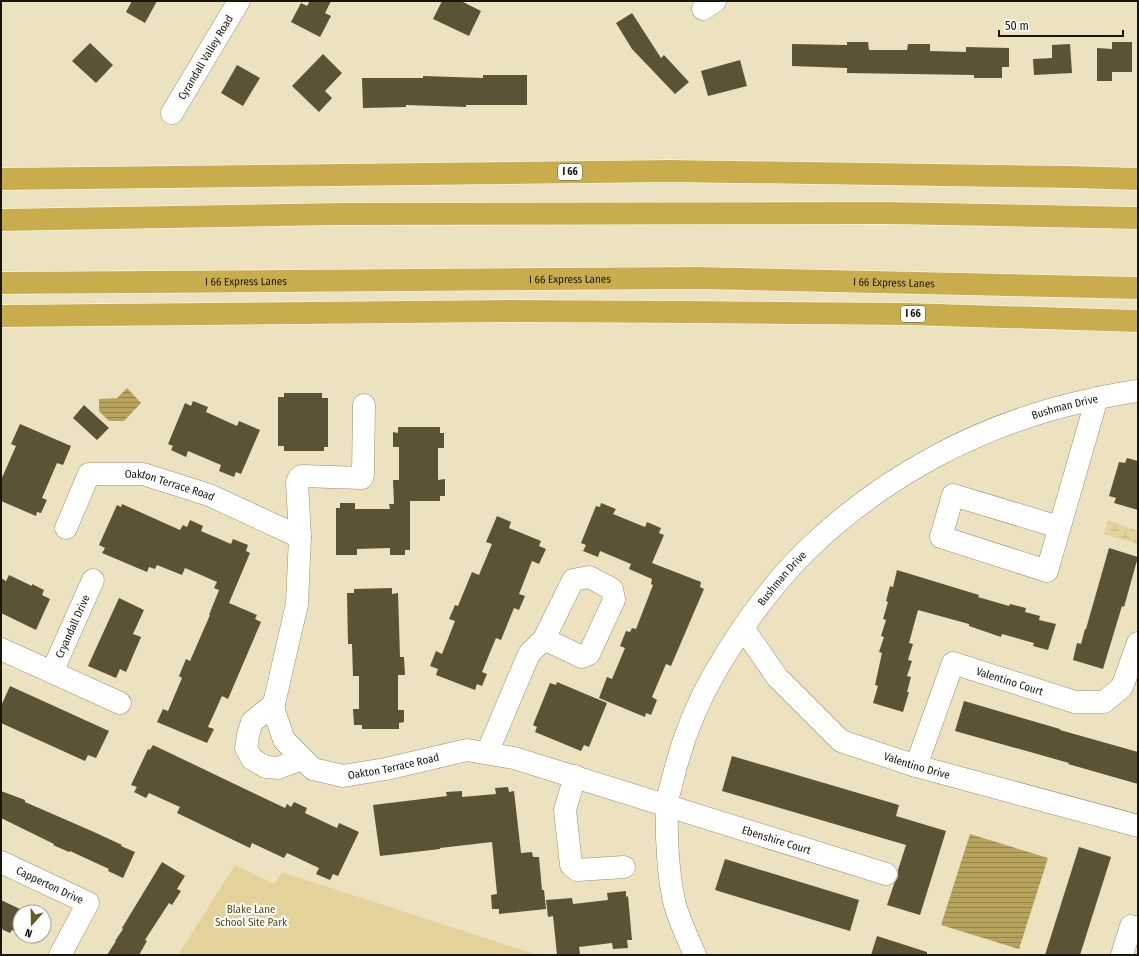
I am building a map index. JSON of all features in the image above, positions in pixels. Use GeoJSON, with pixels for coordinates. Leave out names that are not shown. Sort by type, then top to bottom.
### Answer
{"type":"FeatureCollection","features":[{"type":"Feature","properties":{"kind":"highway","name":"I 66"},"geometry":{"type":"LineString","coordinates":[[1,179],[670,171],[1033,176],[1138,179]]}},
{"type":"Feature","properties":{"kind":"highway"},"geometry":{"type":"LineString","coordinates":[[1,220],[341,214],[879,212],[1138,218]]}},
{"type":"Feature","properties":{"kind":"highway","name":"I 66 Express Lanes"},"geometry":{"type":"LineString","coordinates":[[1,283],[698,278],[1138,288]]}},
{"type":"Feature","properties":{"kind":"highway","name":"I 66"},"geometry":{"type":"LineString","coordinates":[[1,316],[516,311],[906,314],[1138,321]]}},
{"type":"Feature","properties":{"kind":"street","name":"Cyrandall Valley Road"},"geometry":{"type":"LineString","coordinates":[[172,113],[239,1]]}},
{"type":"Feature","properties":{"kind":"street","name":"Bushman Drive"},"geometry":{"type":"LineString","coordinates":[[695,955],[675,905],[670,876],[667,804],[679,753],[689,725],[708,685],[728,650],[743,628],[779,581],[807,550],[840,520],[910,470],[960,443],[1012,421],[1060,406],[1120,393],[1138,391]]}},
{"type":"Feature","properties":{"kind":"street"},"geometry":{"type":"LineString","coordinates":[[1060,527],[953,496],[941,537],[1047,571],[1060,527],[1096,398]]}},
{"type":"Feature","properties":{"kind":"street","name":"Oakton Terrace Road"},"geometry":{"type":"LineString","coordinates":[[364,405],[362,478],[302,476],[297,482],[300,537],[297,604],[273,708],[284,740],[313,769],[343,776],[386,769],[467,750],[514,758],[667,804]]}},
{"type":"Feature","properties":{"kind":"street","name":"Oakton Terrace Road"},"geometry":{"type":"LineString","coordinates":[[66,528],[88,474],[143,474],[209,495],[300,537]]}},
{"type":"Feature","properties":{"kind":"street","name":"Cryandall Drive"},"geometry":{"type":"LineString","coordinates":[[52,672],[93,580]]}},
{"type":"Feature","properties":{"kind":"street","name":"Valentino Drive"},"geometry":{"type":"LineString","coordinates":[[743,628],[776,677],[841,740],[916,766],[1138,826]]}},
{"type":"Feature","properties":{"kind":"street"},"geometry":{"type":"LineString","coordinates":[[487,753],[529,654],[544,639]]}},
{"type":"Feature","properties":{"kind":"street","name":"Valentino Court"},"geometry":{"type":"LineString","coordinates":[[916,766],[953,663],[1075,702],[1104,702],[1122,687],[1138,642]]}},
{"type":"Feature","properties":{"kind":"street","name":"Cryandall Drive"},"geometry":{"type":"LineString","coordinates":[[1,649],[120,703]]}},
{"type":"Feature","properties":{"kind":"street"},"geometry":{"type":"LineString","coordinates":[[274,704],[252,722],[246,748],[252,759],[266,767],[278,768],[302,758]]}},
{"type":"Feature","properties":{"kind":"street"},"geometry":{"type":"LineString","coordinates":[[575,776],[565,810],[571,865],[577,870],[624,867]]}},
{"type":"Feature","properties":{"kind":"street","name":"Ebenshire Court"},"geometry":{"type":"LineString","coordinates":[[667,804],[886,874]]}},
{"type":"Feature","properties":{"kind":"street","name":"Capperton Drive"},"geometry":{"type":"LineString","coordinates":[[1,862],[88,903],[60,955]]}},
{"type":"Feature","properties":{"kind":"street"},"geometry":{"type":"LineString","coordinates":[[1122,955],[1131,926],[1138,928]]}},
{"type":"Feature","properties":{"kind":"green space"},"geometry":{"type":"Polygon","coordinates":[[[1108,520],[1138,531],[1138,544],[1104,534],[1108,520]]]}},
{"type":"Feature","properties":{"kind":"green space","name":"Blake Lane School Site Park"},"geometry":{"type":"Polygon","coordinates":[[[235,865],[274,884],[282,872],[537,955],[178,955],[235,865]]]}},
{"type":"Feature","properties":{"kind":"shaded area"},"geometry":{"type":"Polygon","coordinates":[[[127,388],[141,403],[124,421],[109,421],[99,411],[99,399],[117,398],[127,388]]]}},
{"type":"Feature","properties":{"kind":"shaded area"},"geometry":{"type":"Polygon","coordinates":[[[970,834],[1048,858],[1019,949],[941,925],[970,834]]]}},
{"type":"Feature","properties":{"kind":"building"},"geometry":{"type":"Polygon","coordinates":[[[132,1],[157,1],[145,23],[126,12],[132,1]]]}},
{"type":"Feature","properties":{"kind":"building"},"geometry":{"type":"Polygon","coordinates":[[[310,1],[331,1],[325,13],[331,16],[320,37],[291,22],[301,3],[307,6],[310,1]]]}},
{"type":"Feature","properties":{"kind":"building"},"geometry":{"type":"Polygon","coordinates":[[[442,1],[461,1],[481,11],[469,36],[433,19],[442,1]]]}},
{"type":"Feature","properties":{"kind":"building"},"geometry":{"type":"Polygon","coordinates":[[[632,13],[661,58],[664,55],[689,82],[675,94],[632,49],[616,23],[632,13]]]}},
{"type":"Feature","properties":{"kind":"building"},"geometry":{"type":"Polygon","coordinates":[[[847,42],[868,42],[869,50],[907,50],[908,44],[930,44],[930,51],[966,52],[966,47],[1009,48],[1009,67],[1002,67],[1002,78],[974,78],[974,75],[847,73],[847,68],[792,66],[792,44],[847,45],[847,42]]]}},
{"type":"Feature","properties":{"kind":"building"},"geometry":{"type":"Polygon","coordinates":[[[1112,42],[1132,42],[1132,72],[1112,72],[1112,81],[1097,81],[1097,48],[1112,49],[1112,42]]]}},
{"type":"Feature","properties":{"kind":"building"},"geometry":{"type":"Polygon","coordinates":[[[90,43],[113,65],[96,83],[72,61],[90,43]]]}},
{"type":"Feature","properties":{"kind":"building"},"geometry":{"type":"Polygon","coordinates":[[[1070,44],[1072,73],[1034,75],[1033,59],[1052,58],[1052,45],[1070,44]]]}},
{"type":"Feature","properties":{"kind":"building"},"geometry":{"type":"Polygon","coordinates":[[[323,54],[342,73],[325,91],[332,98],[319,112],[292,86],[323,54]]]}},
{"type":"Feature","properties":{"kind":"building"},"geometry":{"type":"Polygon","coordinates":[[[740,60],[747,86],[708,96],[701,71],[740,60]]]}},
{"type":"Feature","properties":{"kind":"building"},"geometry":{"type":"Polygon","coordinates":[[[237,65],[260,78],[243,106],[221,93],[237,65]]]}},
{"type":"Feature","properties":{"kind":"building"},"geometry":{"type":"Polygon","coordinates":[[[483,75],[527,75],[527,105],[466,105],[466,107],[406,105],[406,107],[363,108],[362,78],[423,78],[423,76],[483,78],[483,75]]]}},
{"type":"Feature","properties":{"kind":"building"},"geometry":{"type":"Polygon","coordinates":[[[284,393],[322,393],[322,398],[328,398],[328,447],[324,447],[324,451],[284,451],[284,446],[278,446],[278,397],[284,397],[284,393]]]}},
{"type":"Feature","properties":{"kind":"building"},"geometry":{"type":"Polygon","coordinates":[[[193,401],[208,407],[206,412],[237,426],[239,421],[260,430],[241,474],[236,472],[234,477],[219,471],[221,465],[188,451],[186,457],[171,450],[173,446],[168,444],[185,403],[191,406],[193,401]]]}},
{"type":"Feature","properties":{"kind":"building"},"geometry":{"type":"Polygon","coordinates":[[[84,405],[109,428],[97,440],[73,418],[84,405]]]}},
{"type":"Feature","properties":{"kind":"building"},"geometry":{"type":"Polygon","coordinates":[[[20,424],[71,446],[63,465],[57,463],[42,498],[47,500],[41,513],[37,512],[36,516],[1,501],[1,480],[16,446],[11,444],[20,424]]]}},
{"type":"Feature","properties":{"kind":"building"},"geometry":{"type":"Polygon","coordinates":[[[398,427],[440,427],[440,433],[444,433],[444,448],[438,448],[438,480],[445,479],[445,496],[440,496],[440,501],[410,501],[410,550],[405,550],[405,555],[390,555],[390,548],[357,549],[357,555],[336,555],[336,508],[340,508],[340,503],[355,503],[355,509],[390,509],[389,504],[394,504],[393,480],[399,480],[399,447],[393,447],[393,432],[398,433],[398,427]]]}},
{"type":"Feature","properties":{"kind":"building"},"geometry":{"type":"Polygon","coordinates":[[[1127,458],[1138,461],[1138,510],[1114,503],[1116,498],[1109,496],[1119,462],[1125,463],[1127,458]]]}},
{"type":"Feature","properties":{"kind":"building"},"geometry":{"type":"Polygon","coordinates":[[[601,503],[616,509],[613,514],[645,527],[647,522],[661,528],[659,533],[664,535],[652,563],[701,582],[700,587],[704,589],[671,666],[666,664],[652,697],[657,700],[651,715],[646,713],[645,717],[599,698],[607,677],[612,679],[625,648],[620,646],[626,631],[630,632],[632,628],[636,629],[653,585],[651,584],[652,579],[629,569],[631,564],[600,551],[598,557],[583,551],[586,545],[581,543],[596,506],[600,507],[601,503]]]}},
{"type":"Feature","properties":{"kind":"building"},"geometry":{"type":"Polygon","coordinates":[[[122,504],[180,530],[183,525],[187,527],[190,520],[203,526],[201,531],[231,544],[233,539],[248,545],[246,551],[250,553],[229,603],[257,615],[255,619],[261,622],[228,699],[222,696],[208,727],[214,729],[207,743],[157,722],[163,709],[168,711],[182,678],[179,676],[186,659],[190,661],[210,615],[219,590],[214,588],[217,582],[185,568],[182,575],[157,565],[155,569],[149,567],[147,572],[102,553],[105,548],[99,545],[117,505],[121,507],[122,504]]]}},
{"type":"Feature","properties":{"kind":"building"},"geometry":{"type":"Polygon","coordinates":[[[497,516],[511,522],[509,528],[541,541],[539,546],[546,549],[539,564],[532,561],[519,594],[525,596],[519,610],[514,608],[501,640],[496,638],[482,672],[487,674],[482,686],[477,684],[475,690],[436,675],[438,669],[430,666],[436,651],[442,654],[455,621],[449,619],[455,605],[458,606],[472,572],[479,575],[492,544],[486,542],[497,516]]]}},
{"type":"Feature","properties":{"kind":"building"},"geometry":{"type":"Polygon","coordinates":[[[1109,548],[1138,557],[1124,607],[1122,606],[1103,669],[1073,660],[1077,643],[1081,644],[1086,629],[1109,548]]]}},
{"type":"Feature","properties":{"kind":"building"},"geometry":{"type":"Polygon","coordinates":[[[897,570],[979,595],[978,597],[1009,606],[1010,604],[1026,608],[1025,612],[1040,616],[1039,620],[1056,624],[1048,650],[1033,646],[1034,643],[1002,634],[1001,637],[969,626],[969,624],[918,610],[909,643],[913,644],[908,660],[912,661],[907,676],[911,677],[907,692],[909,692],[903,712],[873,703],[878,686],[875,685],[882,653],[879,652],[884,637],[881,636],[886,620],[883,619],[888,602],[886,601],[890,586],[893,587],[897,570]]]}},
{"type":"Feature","properties":{"kind":"building"},"geometry":{"type":"Polygon","coordinates":[[[9,575],[44,590],[42,595],[50,599],[36,630],[1,613],[1,578],[6,581],[9,575]]]}},
{"type":"Feature","properties":{"kind":"building"},"geometry":{"type":"Polygon","coordinates":[[[392,588],[392,594],[398,593],[400,657],[404,657],[405,675],[398,675],[398,710],[404,710],[404,722],[399,723],[399,729],[362,729],[362,725],[354,725],[353,709],[359,709],[359,676],[353,676],[352,644],[348,644],[347,593],[354,593],[354,589],[392,588]]]}},
{"type":"Feature","properties":{"kind":"building"},"geometry":{"type":"Polygon","coordinates":[[[119,598],[144,610],[133,634],[141,637],[126,672],[120,669],[116,678],[88,666],[119,598]]]}},
{"type":"Feature","properties":{"kind":"building"},"geometry":{"type":"Polygon","coordinates":[[[557,682],[607,703],[589,747],[584,745],[581,751],[535,732],[537,727],[533,725],[550,683],[556,685],[557,682]]]}},
{"type":"Feature","properties":{"kind":"building"},"geometry":{"type":"Polygon","coordinates":[[[10,686],[109,731],[96,758],[88,755],[85,761],[1,723],[1,706],[10,686]]]}},
{"type":"Feature","properties":{"kind":"building"},"geometry":{"type":"Polygon","coordinates":[[[964,701],[1138,752],[1138,784],[955,731],[964,701]]]}},
{"type":"Feature","properties":{"kind":"building"},"geometry":{"type":"Polygon","coordinates":[[[153,745],[285,808],[287,804],[291,807],[294,802],[307,808],[305,813],[337,828],[339,823],[359,832],[338,876],[333,874],[330,880],[316,874],[319,868],[287,853],[284,858],[252,843],[250,848],[177,813],[180,807],[149,793],[146,798],[134,792],[137,787],[131,785],[148,749],[150,750],[153,745]]]}},
{"type":"Feature","properties":{"kind":"building"},"geometry":{"type":"Polygon","coordinates":[[[732,756],[899,805],[896,816],[946,831],[920,915],[887,905],[898,877],[898,870],[906,845],[722,791],[732,756]]]}},
{"type":"Feature","properties":{"kind":"building"},"geometry":{"type":"Polygon","coordinates":[[[508,787],[509,792],[514,791],[521,853],[532,852],[533,857],[539,857],[542,890],[544,890],[546,909],[499,914],[499,909],[492,909],[491,895],[497,894],[492,842],[380,856],[373,805],[447,796],[446,792],[462,791],[462,797],[496,794],[495,788],[508,787]]]}},
{"type":"Feature","properties":{"kind":"building"},"geometry":{"type":"Polygon","coordinates":[[[1,791],[25,800],[25,802],[94,832],[135,852],[123,878],[108,871],[109,869],[53,845],[54,844],[1,818],[1,791]]]}},
{"type":"Feature","properties":{"kind":"building"},"geometry":{"type":"Polygon","coordinates":[[[1079,847],[1111,857],[1080,955],[1045,955],[1079,847]]]}},
{"type":"Feature","properties":{"kind":"building"},"geometry":{"type":"Polygon","coordinates":[[[725,859],[859,900],[850,931],[715,890],[725,859]]]}},
{"type":"Feature","properties":{"kind":"building"},"geometry":{"type":"Polygon","coordinates":[[[162,862],[185,876],[177,889],[181,891],[172,905],[169,903],[145,940],[147,941],[139,955],[107,955],[123,929],[122,928],[162,862]]]}},
{"type":"Feature","properties":{"kind":"building"},"geometry":{"type":"Polygon","coordinates":[[[626,891],[626,897],[628,896],[632,940],[627,940],[628,948],[613,949],[612,943],[579,947],[580,954],[557,955],[553,916],[548,917],[546,900],[572,898],[573,904],[608,900],[607,893],[626,891]]]}},
{"type":"Feature","properties":{"kind":"building"},"geometry":{"type":"Polygon","coordinates":[[[1,900],[12,905],[12,930],[10,933],[1,929],[1,900]]]}},
{"type":"Feature","properties":{"kind":"building"},"geometry":{"type":"Polygon","coordinates":[[[877,936],[927,952],[927,955],[871,955],[877,936]]]}}]}
